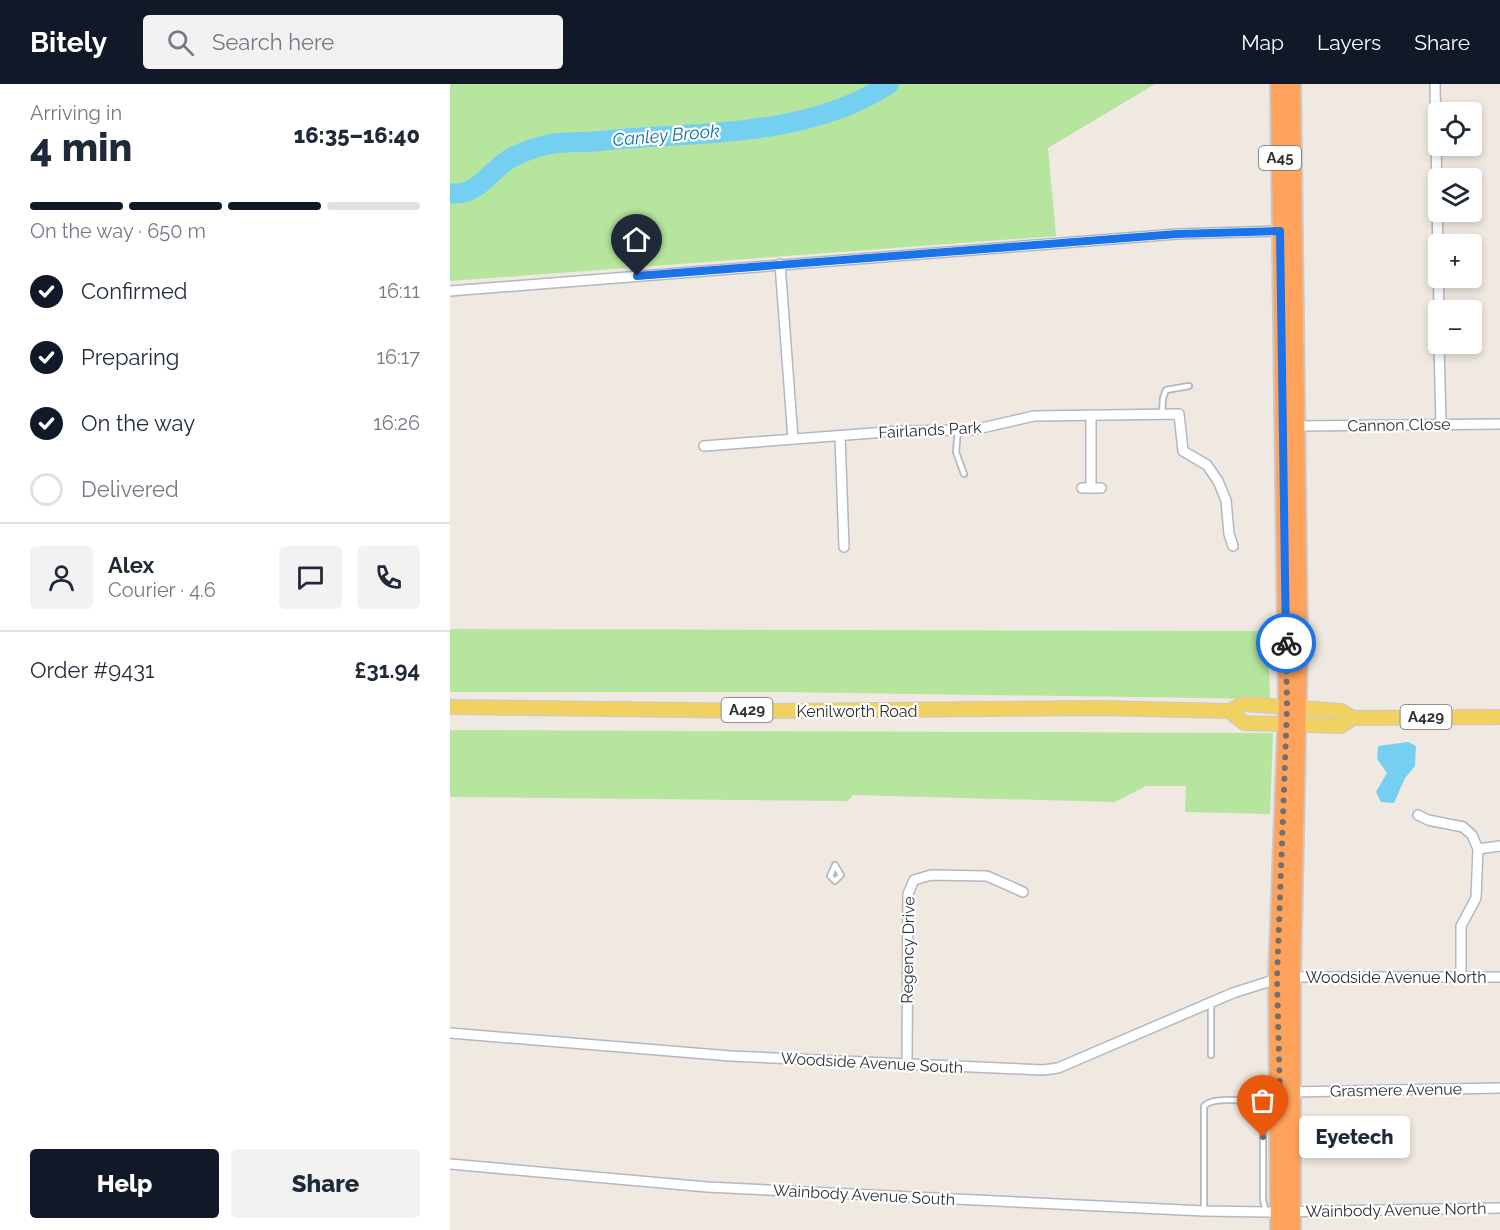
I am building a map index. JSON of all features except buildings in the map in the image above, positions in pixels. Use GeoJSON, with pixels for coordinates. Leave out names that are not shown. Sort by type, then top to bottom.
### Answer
{"type":"FeatureCollection","features":[{"type":"Feature","properties":{"kind":"highway","name":"A45"},"geometry":{"type":"LineString","coordinates":[[1279,84],[1280,231],[1292,716]]}},
{"type":"Feature","properties":{"kind":"highway","name":"A45"},"geometry":{"type":"LineString","coordinates":[[1279,1230],[1285,1094],[1284,978],[1292,716],[1297,426],[1292,84]]}},
{"type":"Feature","properties":{"kind":"highway","name":"A45"},"geometry":{"type":"LineString","coordinates":[[1279,1212],[1292,1230]]}},
{"type":"Feature","properties":{"kind":"main road","name":"Kenilworth Road"},"geometry":{"type":"LineString","coordinates":[[450,707],[772,711],[1100,708],[1229,711],[1243,704],[1341,726],[1353,718],[1500,717]]}},
{"type":"Feature","properties":{"kind":"street"},"geometry":{"type":"LineString","coordinates":[[1435,84],[1439,300]]}},
{"type":"Feature","properties":{"kind":"street"},"geometry":{"type":"LineString","coordinates":[[450,291],[1188,233],[1280,231]]}},
{"type":"Feature","properties":{"kind":"street"},"geometry":{"type":"LineString","coordinates":[[780,264],[793,439]]}},
{"type":"Feature","properties":{"kind":"street"},"geometry":{"type":"LineString","coordinates":[[1439,354],[1441,425]]}},
{"type":"Feature","properties":{"kind":"street","name":"Fairlands Park"},"geometry":{"type":"LineString","coordinates":[[704,446],[985,429],[1034,416],[1179,414],[1183,451],[1207,465],[1222,492],[1233,546]]}},
{"type":"Feature","properties":{"kind":"street"},"geometry":{"type":"LineString","coordinates":[[1091,415],[1091,488]]}},
{"type":"Feature","properties":{"kind":"street","name":"Cannon Close"},"geometry":{"type":"LineString","coordinates":[[1297,426],[1500,424]]}},
{"type":"Feature","properties":{"kind":"street"},"geometry":{"type":"LineString","coordinates":[[840,436],[844,547]]}},
{"type":"Feature","properties":{"kind":"street"},"geometry":{"type":"LineString","coordinates":[[1418,814],[1428,820],[1463,827],[1472,835],[1478,849],[1476,898],[1461,926],[1461,977]]}},
{"type":"Feature","properties":{"kind":"street"},"geometry":{"type":"LineString","coordinates":[[1478,849],[1500,846]]}},
{"type":"Feature","properties":{"kind":"street","name":"Regency Drive"},"geometry":{"type":"LineString","coordinates":[[907,1064],[908,894],[911,884],[923,876],[987,876],[1023,892]]}},
{"type":"Feature","properties":{"kind":"street","name":"Woodside Avenue North"},"geometry":{"type":"LineString","coordinates":[[1284,978],[1500,977]]}},
{"type":"Feature","properties":{"kind":"street","name":"Woodside Avenue South"},"geometry":{"type":"LineString","coordinates":[[450,1034],[731,1056],[1050,1070],[1264,981],[1284,978]]}},
{"type":"Feature","properties":{"kind":"street","name":"Grasmere Avenue"},"geometry":{"type":"LineString","coordinates":[[1285,1094],[1500,1088]]}},
{"type":"Feature","properties":{"kind":"street","name":"Wainbody Avenue South"},"geometry":{"type":"LineString","coordinates":[[450,1164],[707,1187],[1204,1211],[1279,1212]]}},
{"type":"Feature","properties":{"kind":"street","name":"Wainbody Avenue North"},"geometry":{"type":"LineString","coordinates":[[1279,1212],[1500,1208]]}},
{"type":"Feature","properties":{"kind":"lane"},"geometry":{"type":"LineString","coordinates":[[1162,414],[1166,390],[1189,386]]}},
{"type":"Feature","properties":{"kind":"lane"},"geometry":{"type":"LineString","coordinates":[[958,430],[956,452],[964,474]]}},
{"type":"Feature","properties":{"kind":"lane"},"geometry":{"type":"LineString","coordinates":[[1211,1002],[1211,1055]]}},
{"type":"Feature","properties":{"kind":"lane"},"geometry":{"type":"LineString","coordinates":[[1264,1106],[1285,1094]]}},
{"type":"Feature","properties":{"kind":"lane"},"geometry":{"type":"LineString","coordinates":[[1204,1211],[1204,1106],[1213,1101],[1255,1101],[1264,1106]]}},
{"type":"Feature","properties":{"kind":"lane"},"geometry":{"type":"LineString","coordinates":[[1264,1106],[1263,1188],[1279,1212]]}},
{"type":"Feature","properties":{"kind":"green space"},"geometry":{"type":"Polygon","coordinates":[[[450,84],[1155,84],[1048,148],[1056,236],[450,281],[450,84]]]}},
{"type":"Feature","properties":{"kind":"green space"},"geometry":{"type":"Polygon","coordinates":[[[450,629],[1268,631],[1270,699],[780,692],[450,692],[450,629]]]}},
{"type":"Feature","properties":{"kind":"green space"},"geometry":{"type":"Polygon","coordinates":[[[450,730],[1273,733],[1270,814],[1185,812],[1186,786],[1146,786],[1115,802],[853,795],[848,801],[450,797],[450,730]]]}},
{"type":"Feature","properties":{"kind":"water"},"geometry":{"type":"Polygon","coordinates":[[[1408,742],[1416,746],[1415,766],[1405,778],[1394,803],[1381,802],[1376,792],[1387,773],[1377,759],[1378,746],[1408,742]]]}},
{"type":"Feature","properties":{"kind":"waterway","name":"Canley Brook"},"geometry":{"type":"LineString","coordinates":[[450,193],[460,193],[476,187],[511,158],[542,146],[712,133],[786,124],[822,115],[857,102],[889,84]]}},
{"type":"Feature","properties":{"kind":"way so far"},"geometry":{"type":"LineString","coordinates":[[1263,1137],[1264,1106],[1280,1096],[1277,979],[1287,707],[1286,643]]}},
{"type":"Feature","properties":{"kind":"place","name":"Eyetech"},"geometry":{"type":"Point","coordinates":[1263,1137]}},
{"type":"Feature","properties":{"kind":"route"},"geometry":{"type":"LineString","coordinates":[[637,276],[1188,233],[1280,231],[1286,643]]}}]}
